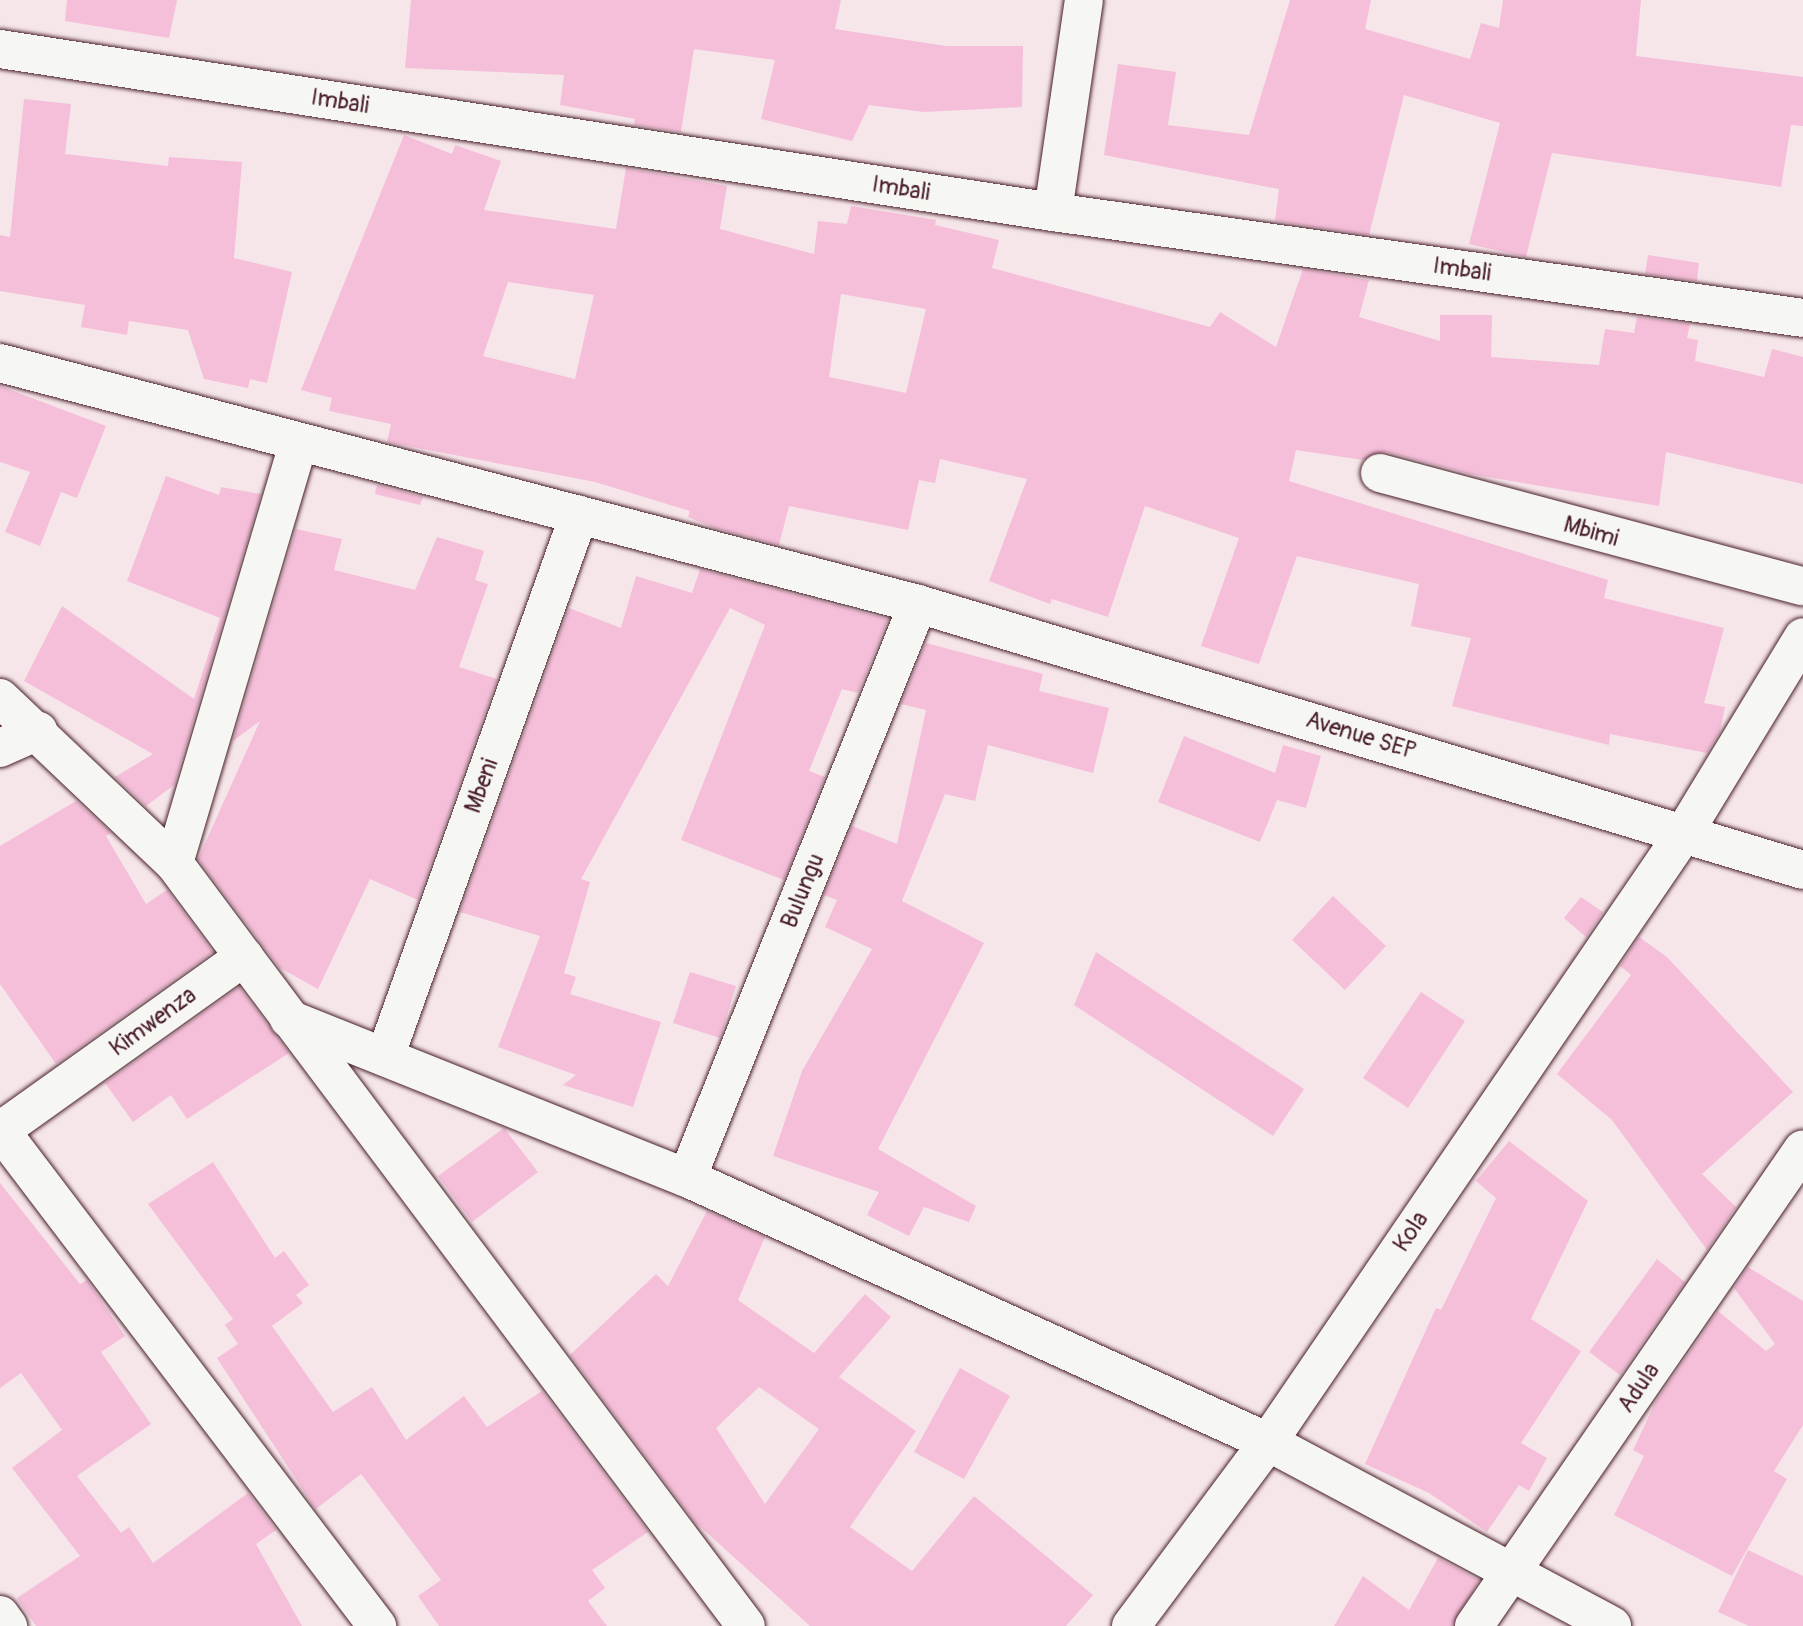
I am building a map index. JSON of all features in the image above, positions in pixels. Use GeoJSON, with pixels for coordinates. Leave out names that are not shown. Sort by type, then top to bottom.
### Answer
{"type":"FeatureCollection","features":[{"type":"Feature","properties":{"kind":"street"},"geometry":{"type":"LineString","coordinates":[[1053,212],[1084,0]]}},
{"type":"Feature","properties":{"kind":"street","name":"Imbali"},"geometry":{"type":"LineString","coordinates":[[0,49],[1053,212],[1803,318]]}},
{"type":"Feature","properties":{"kind":"street","name":"Avenue SEP"},"geometry":{"type":"LineString","coordinates":[[0,363],[918,604],[1803,870]]}},
{"type":"Feature","properties":{"kind":"street"},"geometry":{"type":"LineString","coordinates":[[174,863],[299,442]]}},
{"type":"Feature","properties":{"kind":"street","name":"Mbimi"},"geometry":{"type":"LineString","coordinates":[[1380,473],[1803,586]]}},
{"type":"Feature","properties":{"kind":"street","name":"Mbeni"},"geometry":{"type":"LineString","coordinates":[[384,1057],[579,515]]}},
{"type":"Feature","properties":{"kind":"street","name":"Bulungu"},"geometry":{"type":"LineString","coordinates":[[687,1178],[918,604]]}},
{"type":"Feature","properties":{"kind":"street","name":"Kola"},"geometry":{"type":"LineString","coordinates":[[1131,1626],[1268,1442],[1684,833],[1803,637]]}},
{"type":"Feature","properties":{"kind":"street"},"geometry":{"type":"LineString","coordinates":[[0,698],[38,731],[174,863],[746,1626]]}},
{"type":"Feature","properties":{"kind":"street"},"geometry":{"type":"LineString","coordinates":[[0,748],[38,731]]}},
{"type":"Feature","properties":{"kind":"street","name":"Kimwenza"},"geometry":{"type":"LineString","coordinates":[[0,1131],[244,957]]}},
{"type":"Feature","properties":{"kind":"street"},"geometry":{"type":"LineString","coordinates":[[289,1019],[687,1178],[1268,1442],[1510,1576],[1612,1626]]}},
{"type":"Feature","properties":{"kind":"street"},"geometry":{"type":"LineString","coordinates":[[0,1131],[377,1626]]}},
{"type":"Feature","properties":{"kind":"street","name":"Adula"},"geometry":{"type":"LineString","coordinates":[[1474,1626],[1803,1149]]}},
{"type":"Feature","properties":{"kind":"street"},"geometry":{"type":"LineString","coordinates":[[0,1615],[8,1626]]}},
{"type":"Feature","properties":{"kind":"building"},"geometry":{"type":"Polygon","coordinates":[[[67,0],[177,0],[169,38],[65,21],[67,0]]]}},
{"type":"Feature","properties":{"kind":"building"},"geometry":{"type":"Polygon","coordinates":[[[411,0],[841,0],[835,29],[946,46],[1023,46],[1022,107],[924,112],[869,105],[852,141],[761,119],[775,60],[694,49],[681,132],[634,125],[635,119],[560,105],[564,75],[405,68],[411,0]]]}},
{"type":"Feature","properties":{"kind":"building"},"geometry":{"type":"Polygon","coordinates":[[[1290,0],[1371,0],[1365,29],[1470,59],[1481,23],[1499,28],[1503,0],[1641,0],[1636,56],[1803,77],[1803,126],[1791,125],[1781,187],[1552,153],[1526,257],[1469,244],[1500,123],[1404,95],[1369,235],[1275,221],[1279,189],[1104,155],[1118,64],[1176,72],[1168,125],[1249,135],[1290,0]]]}},
{"type":"Feature","properties":{"kind":"building"},"geometry":{"type":"Polygon","coordinates":[[[24,99],[71,104],[65,154],[168,166],[169,157],[242,162],[234,258],[292,272],[267,383],[250,379],[248,388],[204,379],[188,330],[129,321],[127,335],[81,327],[85,305],[0,291],[0,235],[10,237],[24,99]]]}},
{"type":"Feature","properties":{"kind":"building"},"geometry":{"type":"Polygon","coordinates":[[[404,135],[452,154],[455,145],[501,161],[484,210],[616,229],[626,168],[727,186],[720,229],[814,254],[818,221],[847,224],[851,206],[936,220],[935,225],[999,240],[992,268],[1210,327],[1220,312],[1276,347],[1303,269],[1369,280],[1359,317],[1440,341],[1440,315],[1492,315],[1491,357],[1599,365],[1605,329],[1634,333],[1637,317],[1690,324],[1687,338],[1698,340],[1695,361],[1764,377],[1772,349],[1803,357],[1803,484],[1666,452],[1659,506],[1470,474],[1386,452],[1363,460],[1296,450],[1289,481],[1608,580],[1604,598],[1724,628],[1704,703],[1725,707],[1720,731],[1707,753],[1610,734],[1609,745],[1452,706],[1471,638],[1411,626],[1419,584],[1297,556],[1259,664],[1201,646],[1239,538],[1145,506],[1108,617],[1052,599],[1050,604],[989,581],[1027,479],[940,459],[935,483],[919,480],[908,530],[789,506],[779,545],[714,528],[688,517],[690,511],[595,482],[387,442],[391,424],[329,411],[332,398],[301,390],[404,135]],[[508,282],[483,356],[575,379],[594,295],[508,282]],[[841,294],[829,377],[906,393],[926,309],[841,294]]]}},
{"type":"Feature","properties":{"kind":"building"},"geometry":{"type":"Polygon","coordinates":[[[1648,255],[1699,263],[1697,281],[1645,274],[1648,255]]]}},
{"type":"Feature","properties":{"kind":"building"},"geometry":{"type":"Polygon","coordinates":[[[0,386],[106,426],[77,498],[61,492],[40,546],[5,532],[30,472],[0,462],[0,386]]]}},
{"type":"Feature","properties":{"kind":"building"},"geometry":{"type":"Polygon","coordinates":[[[166,476],[219,495],[221,487],[261,494],[174,785],[146,806],[115,777],[153,754],[24,681],[62,606],[194,699],[220,618],[127,581],[166,476]]]}},
{"type":"Feature","properties":{"kind":"building"},"geometry":{"type":"Polygon","coordinates":[[[377,485],[423,497],[420,505],[375,494],[377,485]]]}},
{"type":"Feature","properties":{"kind":"building"},"geometry":{"type":"Polygon","coordinates":[[[296,529],[342,539],[334,570],[415,590],[437,537],[484,551],[475,580],[488,584],[459,667],[497,679],[418,900],[370,879],[318,989],[280,968],[198,859],[260,721],[233,741],[296,529]]]}},
{"type":"Feature","properties":{"kind":"building"},"geometry":{"type":"Polygon","coordinates":[[[700,569],[888,619],[858,693],[842,689],[809,771],[825,777],[784,880],[681,840],[765,625],[730,608],[581,879],[590,882],[564,973],[576,977],[570,994],[661,1022],[633,1107],[563,1085],[576,1075],[498,1047],[540,936],[460,912],[569,608],[621,628],[636,576],[692,593],[700,569]]]}},
{"type":"Feature","properties":{"kind":"building"},"geometry":{"type":"Polygon","coordinates":[[[926,643],[1043,674],[1039,691],[1109,708],[1093,773],[988,745],[975,801],[945,794],[902,901],[984,943],[878,1149],[976,1206],[969,1222],[924,1207],[909,1236],[867,1215],[879,1192],[773,1156],[802,1071],[872,949],[825,927],[837,900],[824,895],[852,826],[897,844],[926,710],[901,704],[926,643]]]}},
{"type":"Feature","properties":{"kind":"building"},"geometry":{"type":"Polygon","coordinates":[[[1184,736],[1275,773],[1283,745],[1321,756],[1306,808],[1277,800],[1260,842],[1158,802],[1184,736]]]}},
{"type":"Feature","properties":{"kind":"building"},"geometry":{"type":"Polygon","coordinates":[[[76,801],[111,833],[106,836],[146,904],[167,890],[213,952],[56,1064],[0,984],[0,846],[76,801]]]}},
{"type":"Feature","properties":{"kind":"building"},"geometry":{"type":"Polygon","coordinates":[[[1333,896],[1386,946],[1345,990],[1292,940],[1333,896]]]}},
{"type":"Feature","properties":{"kind":"building"},"geometry":{"type":"Polygon","coordinates":[[[1581,897],[1603,912],[1586,937],[1564,918],[1581,897]]]}},
{"type":"Feature","properties":{"kind":"building"},"geometry":{"type":"Polygon","coordinates":[[[1639,937],[1667,957],[1793,1092],[1702,1174],[1736,1207],[1707,1250],[1612,1120],[1557,1074],[1631,975],[1620,966],[1639,937]]]}},
{"type":"Feature","properties":{"kind":"building"},"geometry":{"type":"Polygon","coordinates":[[[1096,952],[1304,1089],[1273,1136],[1074,1005],[1096,952]]]}},
{"type":"Feature","properties":{"kind":"building"},"geometry":{"type":"Polygon","coordinates":[[[690,972],[736,986],[720,1038],[673,1023],[690,972]]]}},
{"type":"Feature","properties":{"kind":"building"},"geometry":{"type":"Polygon","coordinates":[[[239,987],[289,1053],[187,1119],[171,1095],[133,1122],[105,1083],[239,987]]]}},
{"type":"Feature","properties":{"kind":"building"},"geometry":{"type":"Polygon","coordinates":[[[1421,992],[1465,1021],[1408,1108],[1363,1078],[1421,992]]]}},
{"type":"Feature","properties":{"kind":"building"},"geometry":{"type":"Polygon","coordinates":[[[504,1128],[538,1172],[472,1222],[438,1176],[504,1128]]]}},
{"type":"Feature","properties":{"kind":"building"},"geometry":{"type":"Polygon","coordinates":[[[1509,1141],[1588,1201],[1531,1319],[1581,1351],[1521,1443],[1547,1458],[1529,1491],[1519,1485],[1487,1532],[1429,1493],[1365,1464],[1436,1308],[1441,1310],[1496,1198],[1476,1181],[1509,1141]]]}},
{"type":"Feature","properties":{"kind":"building"},"geometry":{"type":"Polygon","coordinates":[[[213,1162],[275,1258],[284,1251],[309,1285],[296,1295],[303,1303],[272,1326],[333,1412],[372,1387],[406,1440],[464,1396],[487,1427],[542,1391],[648,1532],[592,1570],[605,1588],[588,1601],[607,1626],[439,1626],[418,1596],[441,1580],[361,1474],[316,1509],[217,1358],[238,1344],[225,1325],[233,1319],[148,1204],[213,1162]]]}},
{"type":"Feature","properties":{"kind":"building"},"geometry":{"type":"Polygon","coordinates":[[[0,1183],[80,1284],[87,1280],[125,1336],[101,1352],[151,1424],[77,1476],[121,1533],[129,1527],[153,1563],[248,1493],[276,1530],[256,1544],[302,1626],[36,1626],[17,1598],[80,1556],[12,1468],[62,1430],[21,1373],[0,1388],[0,1183]]]}},
{"type":"Feature","properties":{"kind":"building"},"geometry":{"type":"Polygon","coordinates":[[[707,1211],[765,1237],[738,1300],[814,1353],[865,1294],[891,1317],[839,1377],[916,1431],[850,1527],[912,1571],[974,1496],[1093,1595],[1066,1626],[810,1626],[695,1522],[570,1355],[656,1274],[668,1286],[707,1211]],[[759,1387],[716,1428],[765,1504],[819,1429],[759,1387]]]}},
{"type":"Feature","properties":{"kind":"building"},"geometry":{"type":"Polygon","coordinates":[[[1657,1259],[1685,1282],[1620,1375],[1589,1352],[1657,1259]]]}},
{"type":"Feature","properties":{"kind":"building"},"geometry":{"type":"Polygon","coordinates":[[[1748,1267],[1803,1301],[1803,1425],[1774,1471],[1787,1479],[1732,1576],[1614,1515],[1644,1456],[1633,1450],[1656,1401],[1718,1311],[1766,1351],[1775,1344],[1734,1288],[1748,1267]]]}},
{"type":"Feature","properties":{"kind":"building"},"geometry":{"type":"Polygon","coordinates":[[[960,1368],[1010,1396],[964,1479],[914,1452],[960,1368]]]}},
{"type":"Feature","properties":{"kind":"building"},"geometry":{"type":"Polygon","coordinates":[[[1748,1550],[1803,1576],[1803,1626],[1749,1626],[1718,1612],[1748,1550]]]}},
{"type":"Feature","properties":{"kind":"building"},"geometry":{"type":"Polygon","coordinates":[[[1438,1558],[1479,1580],[1452,1626],[1334,1626],[1363,1576],[1409,1610],[1438,1558]]]}}]}
